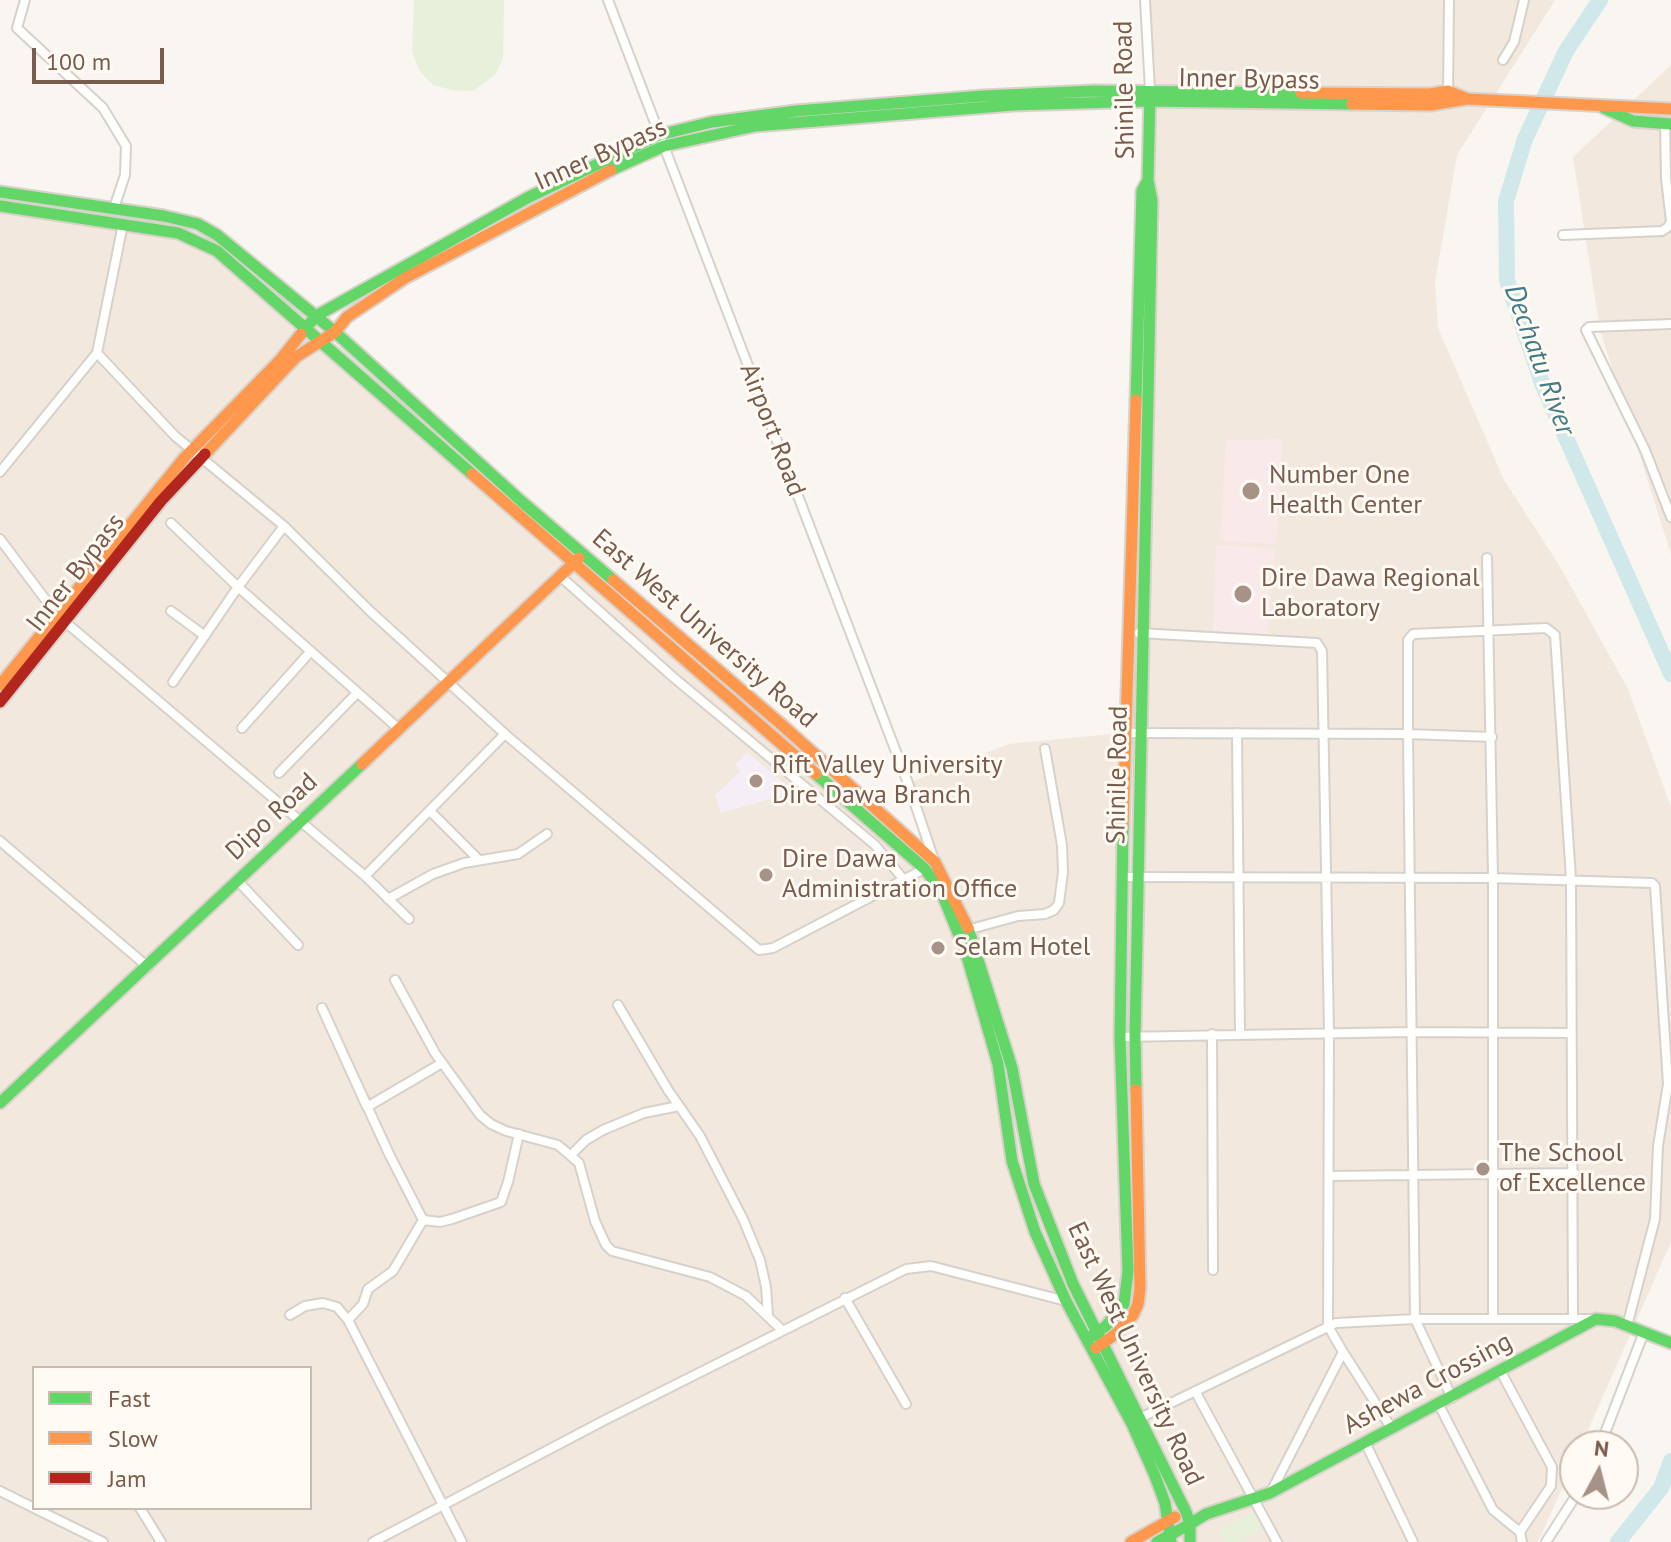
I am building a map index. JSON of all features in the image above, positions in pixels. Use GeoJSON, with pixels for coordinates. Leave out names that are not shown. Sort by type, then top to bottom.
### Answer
{"type":"FeatureCollection","features":[{"type":"Feature","properties":{"kind":"main road","name":"Inner Bypass"},"geometry":{"type":"LineString","coordinates":[[0,685],[62,619],[197,453],[316,316],[529,197],[662,141],[755,126],[1012,100],[1150,96],[1448,98],[1671,109]]}},
{"type":"Feature","properties":{"kind":"main road","name":"Shinile Road"},"geometry":{"type":"LineString","coordinates":[[1096,1339],[1126,1323],[1138,1304],[1141,1265],[1135,1035],[1152,201],[1148,180],[1150,96]]}},
{"type":"Feature","properties":{"kind":"main road","name":"Inner Bypass"},"geometry":{"type":"LineString","coordinates":[[1601,107],[1633,121],[1668,124]]}},
{"type":"Feature","properties":{"kind":"main road","name":"Inner Bypass"},"geometry":{"type":"LineString","coordinates":[[197,453],[296,357],[335,332],[347,317],[405,278],[662,141]]}},
{"type":"Feature","properties":{"kind":"main road","name":"Shinile Road"},"geometry":{"type":"LineString","coordinates":[[1092,1351],[1096,1339],[1124,1304],[1128,1271],[1120,1037],[1122,877],[1141,215],[1142,191],[1148,180]]}},
{"type":"Feature","properties":{"kind":"main road","name":"East West University Road"},"geometry":{"type":"LineString","coordinates":[[0,192],[185,220],[208,229],[335,332],[583,554],[892,822],[930,865]]}},
{"type":"Feature","properties":{"kind":"main road","name":"East West University Road"},"geometry":{"type":"LineString","coordinates":[[0,206],[178,233],[217,251],[655,634],[942,872],[1009,1059],[1034,1184],[1040,1200],[1096,1339],[1188,1518]]}},
{"type":"Feature","properties":{"kind":"main road","name":"Dipo Road"},"geometry":{"type":"LineString","coordinates":[[0,1103],[90,1017],[148,967],[583,554]]}},
{"type":"Feature","properties":{"kind":"main road","name":"Inner Bypass"},"geometry":{"type":"LineString","coordinates":[[0,702],[62,619]]}},
{"type":"Feature","properties":{"kind":"main road"},"geometry":{"type":"LineString","coordinates":[[655,634],[664,623]]}},
{"type":"Feature","properties":{"kind":"main road","name":"East West University Road"},"geometry":{"type":"LineString","coordinates":[[964,931],[998,1064],[1012,1161],[1026,1205],[1066,1301],[1096,1339]]}},
{"type":"Feature","properties":{"kind":"main road"},"geometry":{"type":"LineString","coordinates":[[1026,1205],[1040,1200]]}},
{"type":"Feature","properties":{"kind":"main road"},"geometry":{"type":"LineString","coordinates":[[1596,1319],[1615,1321],[1671,1343]]}},
{"type":"Feature","properties":{"kind":"main road","name":"Ashewa Crossing"},"geometry":{"type":"LineString","coordinates":[[1188,1518],[1270,1493],[1596,1319]]}},
{"type":"Feature","properties":{"kind":"main road","name":"East West University Road"},"geometry":{"type":"LineString","coordinates":[[1092,1351],[1137,1421],[1169,1519],[1170,1538]]}},
{"type":"Feature","properties":{"kind":"main road"},"geometry":{"type":"LineString","coordinates":[[1131,1542],[1169,1519],[1188,1518]]}},
{"type":"Feature","properties":{"kind":"main road"},"geometry":{"type":"LineString","coordinates":[[1157,1542],[1170,1538],[1188,1518]]}},
{"type":"Feature","properties":{"kind":"main road"},"geometry":{"type":"LineString","coordinates":[[1188,1518],[1190,1542]]}},
{"type":"Feature","properties":{"kind":"street"},"geometry":{"type":"LineString","coordinates":[[25,0],[17,28],[103,108],[126,146],[125,175],[114,208]]}},
{"type":"Feature","properties":{"kind":"street","name":"Airport Road"},"geometry":{"type":"LineString","coordinates":[[608,0],[908,783],[930,865]]}},
{"type":"Feature","properties":{"kind":"street","name":"Shinile Road"},"geometry":{"type":"LineString","coordinates":[[1145,0],[1150,96]]}},
{"type":"Feature","properties":{"kind":"street"},"geometry":{"type":"LineString","coordinates":[[1448,98],[1449,0]]}},
{"type":"Feature","properties":{"kind":"street"},"geometry":{"type":"LineString","coordinates":[[1503,60],[1514,42],[1524,0]]}},
{"type":"Feature","properties":{"kind":"street"},"geometry":{"type":"LineString","coordinates":[[1563,235],[1662,231],[1668,227],[1671,222],[1666,178],[1668,124]]}},
{"type":"Feature","properties":{"kind":"street"},"geometry":{"type":"LineString","coordinates":[[0,472],[97,353],[123,224]]}},
{"type":"Feature","properties":{"kind":"street"},"geometry":{"type":"LineString","coordinates":[[1671,324],[1586,329],[1645,450],[1671,517]]}},
{"type":"Feature","properties":{"kind":"street"},"geometry":{"type":"LineString","coordinates":[[97,353],[175,436],[284,526],[370,611],[505,734],[759,950],[773,948],[930,865]]}},
{"type":"Feature","properties":{"kind":"street"},"geometry":{"type":"LineString","coordinates":[[171,523],[238,587],[399,729]]}},
{"type":"Feature","properties":{"kind":"street"},"geometry":{"type":"LineString","coordinates":[[173,682],[284,526]]}},
{"type":"Feature","properties":{"kind":"street"},"geometry":{"type":"LineString","coordinates":[[0,539],[62,619],[365,876],[409,919]]}},
{"type":"Feature","properties":{"kind":"street"},"geometry":{"type":"LineString","coordinates":[[1487,558],[1486,632],[1492,737],[1493,1318]]}},
{"type":"Feature","properties":{"kind":"street"},"geometry":{"type":"LineString","coordinates":[[560,576],[673,677],[875,845],[904,880]]}},
{"type":"Feature","properties":{"kind":"street"},"geometry":{"type":"LineString","coordinates":[[171,611],[205,636]]}},
{"type":"Feature","properties":{"kind":"street"},"geometry":{"type":"LineString","coordinates":[[1452,1398],[1415,1319],[1408,734],[1410,636],[1413,634],[1546,628],[1555,635],[1571,879],[1573,1318]]}},
{"type":"Feature","properties":{"kind":"street"},"geometry":{"type":"LineString","coordinates":[[1128,633],[1319,644],[1322,651],[1329,1033],[1328,1326],[1392,1429]]}},
{"type":"Feature","properties":{"kind":"street"},"geometry":{"type":"LineString","coordinates":[[242,728],[311,651]]}},
{"type":"Feature","properties":{"kind":"street"},"geometry":{"type":"LineString","coordinates":[[279,773],[357,693]]}},
{"type":"Feature","properties":{"kind":"street"},"geometry":{"type":"LineString","coordinates":[[1125,733],[1492,737]]}},
{"type":"Feature","properties":{"kind":"street"},"geometry":{"type":"LineString","coordinates":[[1237,733],[1240,1033]]}},
{"type":"Feature","properties":{"kind":"street"},"geometry":{"type":"LineString","coordinates":[[365,876],[505,734]]}},
{"type":"Feature","properties":{"kind":"street"},"geometry":{"type":"LineString","coordinates":[[964,931],[1018,916],[1045,914],[1054,910],[1059,903],[1062,845],[1045,749]]}},
{"type":"Feature","properties":{"kind":"street"},"geometry":{"type":"LineString","coordinates":[[430,811],[479,860]]}},
{"type":"Feature","properties":{"kind":"street"},"geometry":{"type":"LineString","coordinates":[[388,899],[433,874],[479,860],[518,854],[547,834]]}},
{"type":"Feature","properties":{"kind":"street"},"geometry":{"type":"LineString","coordinates":[[0,841],[148,967]]}},
{"type":"Feature","properties":{"kind":"street"},"geometry":{"type":"LineString","coordinates":[[1122,877],[1571,879],[1649,881],[1655,886],[1668,1084],[1657,1155],[1655,1219],[1627,1326]]}},
{"type":"Feature","properties":{"kind":"street"},"geometry":{"type":"LineString","coordinates":[[237,880],[298,945]]}},
{"type":"Feature","properties":{"kind":"street"},"geometry":{"type":"LineString","coordinates":[[395,980],[442,1063],[480,1115],[491,1124],[558,1145],[571,1155],[584,1172],[595,1221],[612,1251],[702,1273],[746,1296],[782,1330]]}},
{"type":"Feature","properties":{"kind":"street"},"geometry":{"type":"LineString","coordinates":[[618,1005],[700,1136],[743,1219],[760,1260],[768,1315]]}},
{"type":"Feature","properties":{"kind":"street"},"geometry":{"type":"LineString","coordinates":[[361,1093],[322,1008],[423,1220]]}},
{"type":"Feature","properties":{"kind":"street"},"geometry":{"type":"LineString","coordinates":[[1120,1037],[1240,1033],[1571,1033]]}},
{"type":"Feature","properties":{"kind":"street"},"geometry":{"type":"LineString","coordinates":[[1212,1034],[1213,1270]]}},
{"type":"Feature","properties":{"kind":"street"},"geometry":{"type":"LineString","coordinates":[[367,1107],[442,1063]]}},
{"type":"Feature","properties":{"kind":"street"},"geometry":{"type":"LineString","coordinates":[[571,1155],[586,1140],[603,1130],[644,1113],[679,1106]]}},
{"type":"Feature","properties":{"kind":"street"},"geometry":{"type":"LineString","coordinates":[[423,1220],[440,1222],[501,1202],[519,1134]]}},
{"type":"Feature","properties":{"kind":"street"},"geometry":{"type":"LineString","coordinates":[[1329,1176],[1574,1173]]}},
{"type":"Feature","properties":{"kind":"street"},"geometry":{"type":"LineString","coordinates":[[348,1320],[363,1304],[368,1289],[393,1271],[423,1220]]}},
{"type":"Feature","properties":{"kind":"street"},"geometry":{"type":"LineString","coordinates":[[373,1542],[906,1269],[931,1266],[1066,1301],[1081,1300]]}},
{"type":"Feature","properties":{"kind":"street"},"geometry":{"type":"LineString","coordinates":[[845,1298],[906,1404]]}},
{"type":"Feature","properties":{"kind":"street"},"geometry":{"type":"LineString","coordinates":[[290,1315],[305,1306],[323,1303],[337,1307],[348,1320],[462,1542]]}},
{"type":"Feature","properties":{"kind":"street"},"geometry":{"type":"LineString","coordinates":[[1556,1318],[1563,1327],[1565,1337]]}},
{"type":"Feature","properties":{"kind":"street"},"geometry":{"type":"LineString","coordinates":[[1137,1421],[1328,1326],[1354,1320],[1596,1319]]}},
{"type":"Feature","properties":{"kind":"street"},"geometry":{"type":"LineString","coordinates":[[1606,1430],[1644,1332]]}},
{"type":"Feature","properties":{"kind":"street"},"geometry":{"type":"LineString","coordinates":[[1270,1493],[1343,1352]]}},
{"type":"Feature","properties":{"kind":"street"},"geometry":{"type":"LineString","coordinates":[[1501,1372],[1552,1467],[1551,1486],[1520,1532]]}},
{"type":"Feature","properties":{"kind":"street"},"geometry":{"type":"LineString","coordinates":[[1195,1391],[1277,1542]]}},
{"type":"Feature","properties":{"kind":"street"},"geometry":{"type":"LineString","coordinates":[[1439,1405],[1493,1510],[1520,1532],[1522,1542]]}},
{"type":"Feature","properties":{"kind":"street"},"geometry":{"type":"LineString","coordinates":[[1365,1442],[1413,1542]]}},
{"type":"Feature","properties":{"kind":"street"},"geometry":{"type":"LineString","coordinates":[[0,1491],[32,1507]]}},
{"type":"Feature","properties":{"kind":"street"},"geometry":{"type":"LineString","coordinates":[[38,1510],[103,1542]]}},
{"type":"Feature","properties":{"kind":"street"},"geometry":{"type":"LineString","coordinates":[[141,1510],[161,1542]]}},
{"type":"Feature","properties":{"kind":"street"},"geometry":{"type":"LineString","coordinates":[[1546,1542],[1567,1510]]}},
{"type":"Feature","properties":{"kind":"shaded area"},"geometry":{"type":"Polygon","coordinates":[[[1144,0],[1555,0],[1457,155],[1435,282],[1438,328],[1504,480],[1559,565],[1628,689],[1671,807],[1671,1242],[1588,1430],[1559,1430],[1559,1495],[1538,1542],[0,1542],[0,207],[199,242],[926,871],[943,865],[908,783],[1009,744],[1142,731],[1160,223],[1145,199],[1149,88],[1144,0]]]}},
{"type":"Feature","properties":{"kind":"shaded area"},"geometry":{"type":"Polygon","coordinates":[[[1671,65],[1671,554],[1600,330],[1573,157],[1671,65]]]}},
{"type":"Feature","properties":{"kind":"shaded area","name":"Number One Health Center"},"geometry":{"type":"Polygon","coordinates":[[[1283,439],[1276,544],[1220,541],[1226,440],[1283,439]]]}},
{"type":"Feature","properties":{"kind":"shaded area","name":"Dire Dawa Regional Laboratory"},"geometry":{"type":"Polygon","coordinates":[[[1216,545],[1276,548],[1267,640],[1212,645],[1216,545]]]}},
{"type":"Feature","properties":{"kind":"shaded area","name":"Rift Valley University Dire Dawa Branch"},"geometry":{"type":"Polygon","coordinates":[[[747,752],[794,792],[721,813],[715,795],[740,771],[735,765],[747,752]]]}},
{"type":"Feature","properties":{"kind":"green space"},"geometry":{"type":"Polygon","coordinates":[[[414,0],[504,0],[503,58],[495,75],[473,91],[433,85],[419,70],[412,52],[414,0]]]}},
{"type":"Feature","properties":{"kind":"green space"},"geometry":{"type":"Polygon","coordinates":[[[99,212],[178,225],[208,236],[223,244],[306,315],[302,318],[211,244],[95,215],[99,212]]]}},
{"type":"Feature","properties":{"kind":"green space"},"geometry":{"type":"Polygon","coordinates":[[[337,346],[343,347],[572,550],[569,551],[337,346]]]}},
{"type":"Feature","properties":{"kind":"green space"},"geometry":{"type":"Polygon","coordinates":[[[674,636],[880,820],[673,642],[674,636]]]}},
{"type":"Feature","properties":{"kind":"green space"},"geometry":{"type":"Polygon","coordinates":[[[1254,1512],[1261,1529],[1238,1542],[1225,1542],[1219,1530],[1254,1512]]]}},
{"type":"Feature","properties":{"kind":"waterway","name":"Dechatu River"},"geometry":{"type":"LineString","coordinates":[[1600,0],[1566,51],[1525,139],[1506,201],[1507,280],[1543,386],[1671,674]]}},
{"type":"Feature","properties":{"kind":"waterway","name":"Dechatu River"},"geometry":{"type":"LineString","coordinates":[[1618,1542],[1661,1488],[1671,1461]]}},
{"type":"Feature","properties":{"kind":"traffic: fast"},"geometry":{"type":"LineString","coordinates":[[301,334],[316,316],[529,197],[659,135],[712,122],[796,111],[983,96],[1093,91],[1301,93]]}},
{"type":"Feature","properties":{"kind":"traffic: fast"},"geometry":{"type":"LineString","coordinates":[[1136,1090],[1152,201],[1148,180],[1150,93]]}},
{"type":"Feature","properties":{"kind":"traffic: fast"},"geometry":{"type":"LineString","coordinates":[[611,170],[664,146],[755,126],[1013,105],[1150,101],[1352,104]]}},
{"type":"Feature","properties":{"kind":"traffic: fast"},"geometry":{"type":"LineString","coordinates":[[1604,108],[1633,121],[1671,124]]}},
{"type":"Feature","properties":{"kind":"traffic: fast"},"geometry":{"type":"LineString","coordinates":[[1136,400],[1142,191],[1148,180]]}},
{"type":"Feature","properties":{"kind":"traffic: fast"},"geometry":{"type":"LineString","coordinates":[[0,192],[164,216],[198,224],[217,235],[335,332],[613,580]]}},
{"type":"Feature","properties":{"kind":"traffic: fast"},"geometry":{"type":"LineString","coordinates":[[0,206],[178,233],[217,251],[472,474]]}},
{"type":"Feature","properties":{"kind":"traffic: fast"},"geometry":{"type":"LineString","coordinates":[[0,1103],[362,764]]}},
{"type":"Feature","properties":{"kind":"traffic: fast"},"geometry":{"type":"LineString","coordinates":[[816,774],[925,869],[941,891],[966,953],[998,1064],[1012,1161],[1035,1232],[1066,1301],[1132,1424],[1155,1476],[1165,1503],[1171,1542]]}},
{"type":"Feature","properties":{"kind":"traffic: fast"},"geometry":{"type":"LineString","coordinates":[[1090,1337],[1106,1326],[1124,1304],[1128,1271],[1120,1037],[1123,825]]}},
{"type":"Feature","properties":{"kind":"traffic: fast"},"geometry":{"type":"LineString","coordinates":[[968,928],[1012,1068],[1034,1184],[1073,1284],[1186,1512],[1190,1542]]}},
{"type":"Feature","properties":{"kind":"traffic: fast"},"geometry":{"type":"LineString","coordinates":[[1190,1524],[1206,1514],[1270,1493],[1596,1319],[1615,1321],[1671,1343]]}},
{"type":"Feature","properties":{"kind":"traffic: fast"},"geometry":{"type":"LineString","coordinates":[[1157,1542],[1190,1524]]}},
{"type":"Feature","properties":{"kind":"traffic: slow"},"geometry":{"type":"LineString","coordinates":[[1301,93],[1430,94],[1448,91],[1468,99],[1671,109]]}},
{"type":"Feature","properties":{"kind":"traffic: slow"},"geometry":{"type":"LineString","coordinates":[[1352,104],[1431,105],[1467,99]]}},
{"type":"Feature","properties":{"kind":"traffic: slow"},"geometry":{"type":"LineString","coordinates":[[205,454],[296,357],[335,332],[347,317],[405,278],[611,170]]}},
{"type":"Feature","properties":{"kind":"traffic: slow"},"geometry":{"type":"LineString","coordinates":[[0,685],[185,457],[281,359],[301,334]]}},
{"type":"Feature","properties":{"kind":"traffic: slow"},"geometry":{"type":"LineString","coordinates":[[1123,825],[1136,400]]}},
{"type":"Feature","properties":{"kind":"traffic: slow"},"geometry":{"type":"LineString","coordinates":[[472,474],[816,774]]}},
{"type":"Feature","properties":{"kind":"traffic: slow"},"geometry":{"type":"LineString","coordinates":[[362,764],[579,558]]}},
{"type":"Feature","properties":{"kind":"traffic: slow"},"geometry":{"type":"LineString","coordinates":[[613,580],[935,862],[968,928]]}},
{"type":"Feature","properties":{"kind":"traffic: slow"},"geometry":{"type":"LineString","coordinates":[[1096,1348],[1117,1333],[1133,1315],[1138,1304],[1136,1090]]}},
{"type":"Feature","properties":{"kind":"traffic: slow"},"geometry":{"type":"LineString","coordinates":[[1131,1542],[1175,1517]]}},
{"type":"Feature","properties":{"kind":"traffic: jam"},"geometry":{"type":"LineString","coordinates":[[0,702],[161,501],[205,454]]}},
{"type":"Feature","properties":{"kind":"place","name":"Number One Health Center"},"geometry":{"type":"Point","coordinates":[1251,491]}},
{"type":"Feature","properties":{"kind":"place","name":"Dire Dawa Regional Laboratory"},"geometry":{"type":"Point","coordinates":[1243,594]}},
{"type":"Feature","properties":{"kind":"place","name":"Rift Valley University Dire Dawa Branch"},"geometry":{"type":"Point","coordinates":[756,781]}},
{"type":"Feature","properties":{"kind":"place","name":"Dire Dawa Administration Office"},"geometry":{"type":"Point","coordinates":[766,875]}},
{"type":"Feature","properties":{"kind":"place","name":"Selam Hotel"},"geometry":{"type":"Point","coordinates":[938,948]}},
{"type":"Feature","properties":{"kind":"place","name":"The School of Excellence"},"geometry":{"type":"Point","coordinates":[1483,1169]}}]}
